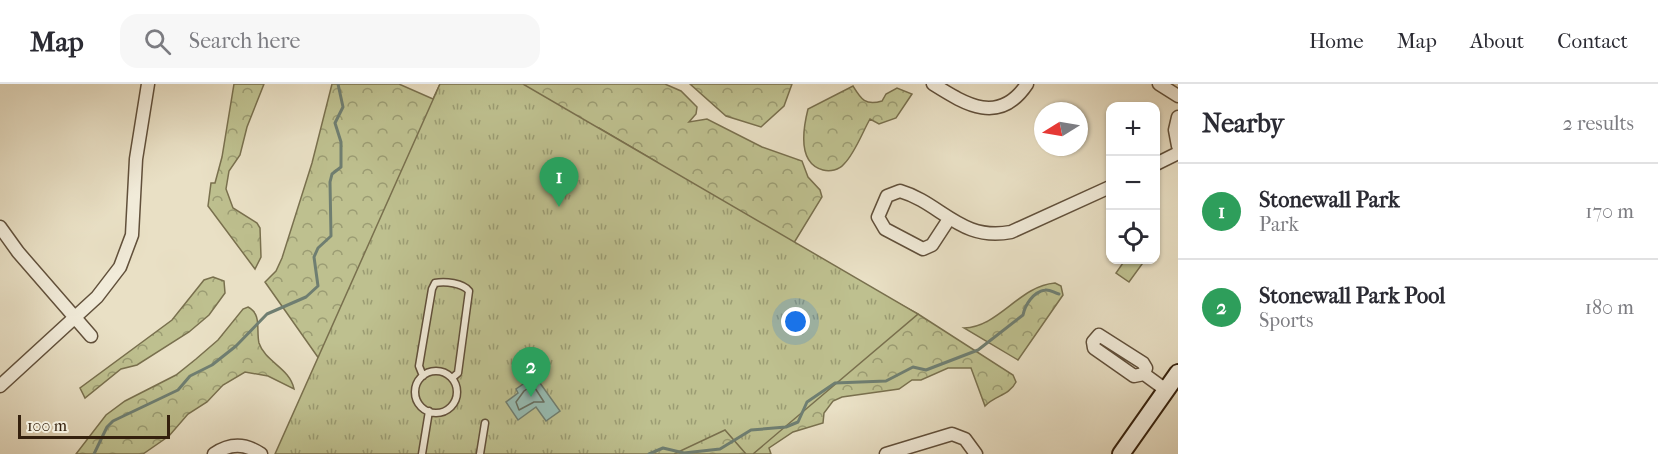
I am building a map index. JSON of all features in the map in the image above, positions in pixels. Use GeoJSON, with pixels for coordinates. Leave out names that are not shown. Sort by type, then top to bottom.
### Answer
{"type":"FeatureCollection","features":[{"type":"Feature","properties":{"kind":"main road"},"geometry":{"type":"LineString","coordinates":[[1121,454],[1174,381]]}},
{"type":"Feature","properties":{"kind":"street"},"geometry":{"type":"LineString","coordinates":[[0,386],[109,284],[128,248],[134,218],[134,178],[141,116],[148,84]]}},
{"type":"Feature","properties":{"kind":"street"},"geometry":{"type":"LineString","coordinates":[[933,84],[969,105],[987,109],[1006,103],[1027,84]]}},
{"type":"Feature","properties":{"kind":"street"},"geometry":{"type":"LineString","coordinates":[[1159,84],[1178,96]]}},
{"type":"Feature","properties":{"kind":"street"},"geometry":{"type":"LineString","coordinates":[[1178,117],[1175,130],[1178,146]]}},
{"type":"Feature","properties":{"kind":"street"},"geometry":{"type":"LineString","coordinates":[[1160,162],[1178,153]]}},
{"type":"Feature","properties":{"kind":"street"},"geometry":{"type":"LineString","coordinates":[[949,219],[932,245],[923,249],[885,229],[878,217],[887,196],[895,190],[904,192],[949,219],[980,233],[1011,232],[1106,189]]}},
{"type":"Feature","properties":{"kind":"street"},"geometry":{"type":"LineString","coordinates":[[0,227],[74,319],[91,336]]}},
{"type":"Feature","properties":{"kind":"street"},"geometry":{"type":"LineString","coordinates":[[1144,374],[1174,381]]}},
{"type":"Feature","properties":{"kind":"street"},"geometry":{"type":"LineString","coordinates":[[886,454],[952,434],[965,439],[976,454]]}},
{"type":"Feature","properties":{"kind":"street"},"geometry":{"type":"LineString","coordinates":[[214,454],[222,448],[238,445],[261,454]]}},
{"type":"Feature","properties":{"kind":"lane"},"geometry":{"type":"LineString","coordinates":[[423,376],[419,366],[433,285],[442,282],[462,285],[469,291],[458,374],[452,378]]}},
{"type":"Feature","properties":{"kind":"lane"},"geometry":{"type":"LineString","coordinates":[[438,371],[452,378],[457,393],[453,403],[440,412],[429,411],[421,405],[416,396],[417,385],[423,376],[438,371]]}},
{"type":"Feature","properties":{"kind":"lane"},"geometry":{"type":"LineString","coordinates":[[422,454],[429,411]]}},
{"type":"Feature","properties":{"kind":"lane"},"geometry":{"type":"LineString","coordinates":[[480,454],[485,423]]}},
{"type":"Feature","properties":{"kind":"green space"},"geometry":{"type":"Polygon","coordinates":[[[234,84],[264,84],[247,127],[240,155],[229,171],[226,189],[233,208],[257,223],[260,228],[261,257],[255,269],[208,206],[211,183],[215,183],[222,157],[234,84]]]}},
{"type":"Feature","properties":{"kind":"green space"},"geometry":{"type":"Polygon","coordinates":[[[332,84],[399,84],[433,99],[440,84],[665,84],[681,91],[697,107],[696,114],[689,122],[707,119],[762,147],[802,161],[808,177],[820,190],[822,197],[792,246],[918,314],[1013,375],[1016,382],[1010,390],[985,406],[971,368],[948,368],[921,380],[912,380],[899,389],[842,397],[833,401],[824,413],[823,423],[793,432],[769,448],[771,454],[550,454],[659,167],[657,162],[599,128],[584,124],[386,454],[265,282],[276,271],[282,258],[312,163],[332,84]]]}},
{"type":"Feature","properties":{"kind":"green space"},"geometry":{"type":"Polygon","coordinates":[[[440,84],[523,84],[918,314],[753,454],[746,454],[725,430],[674,454],[275,454],[440,84]]]}},
{"type":"Feature","properties":{"kind":"green space"},"geometry":{"type":"Polygon","coordinates":[[[690,84],[792,84],[784,106],[761,127],[726,116],[690,84]]]}},
{"type":"Feature","properties":{"kind":"green space"},"geometry":{"type":"Polygon","coordinates":[[[853,86],[861,98],[871,103],[882,101],[886,94],[897,88],[912,94],[896,118],[879,124],[870,119],[852,154],[842,166],[834,170],[823,170],[809,160],[806,153],[804,135],[808,109],[853,86]]]}},
{"type":"Feature","properties":{"kind":"green space"},"geometry":{"type":"Polygon","coordinates":[[[1122,264],[1142,264],[1129,282],[1116,273],[1122,264]]]}},
{"type":"Feature","properties":{"kind":"green space"},"geometry":{"type":"Polygon","coordinates":[[[213,277],[224,281],[225,293],[209,315],[189,332],[137,365],[121,369],[85,398],[80,388],[172,320],[204,280],[213,277]]]}},
{"type":"Feature","properties":{"kind":"green space"},"geometry":{"type":"Polygon","coordinates":[[[1055,283],[1061,286],[1063,295],[1018,360],[964,328],[988,321],[1031,291],[1055,283]]]}},
{"type":"Feature","properties":{"kind":"green space"},"geometry":{"type":"Polygon","coordinates":[[[248,307],[257,318],[259,343],[262,350],[288,376],[294,389],[268,376],[245,372],[223,385],[207,402],[188,414],[169,436],[143,454],[76,454],[106,415],[125,401],[176,375],[218,340],[243,309],[248,307]]]}},
{"type":"Feature","properties":{"kind":"water"},"geometry":{"type":"Polygon","coordinates":[[[535,376],[560,411],[546,421],[536,407],[518,420],[506,402],[518,393],[516,389],[535,376]]]}},
{"type":"Feature","properties":{"kind":"waterway"},"geometry":{"type":"LineString","coordinates":[[94,454],[107,427],[113,421],[178,390],[190,376],[212,365],[236,346],[267,314],[306,297],[318,286],[314,257],[318,248],[331,236],[330,182],[332,174],[341,167],[341,142],[335,123],[343,107],[338,84]]}},
{"type":"Feature","properties":{"kind":"waterway"},"geometry":{"type":"LineString","coordinates":[[649,454],[663,448],[684,453],[720,449],[751,430],[786,427],[798,422],[807,402],[835,383],[886,381],[913,367],[926,370],[978,350],[1023,315],[1028,303],[1037,293],[1047,290],[1059,294]]}},
{"type":"Feature","properties":{"kind":"place","name":"Stonewall Park"},"geometry":{"type":"Point","coordinates":[559,207]}},
{"type":"Feature","properties":{"kind":"place","name":"Stonewall Park Pool"},"geometry":{"type":"Point","coordinates":[531,397]}}]}
